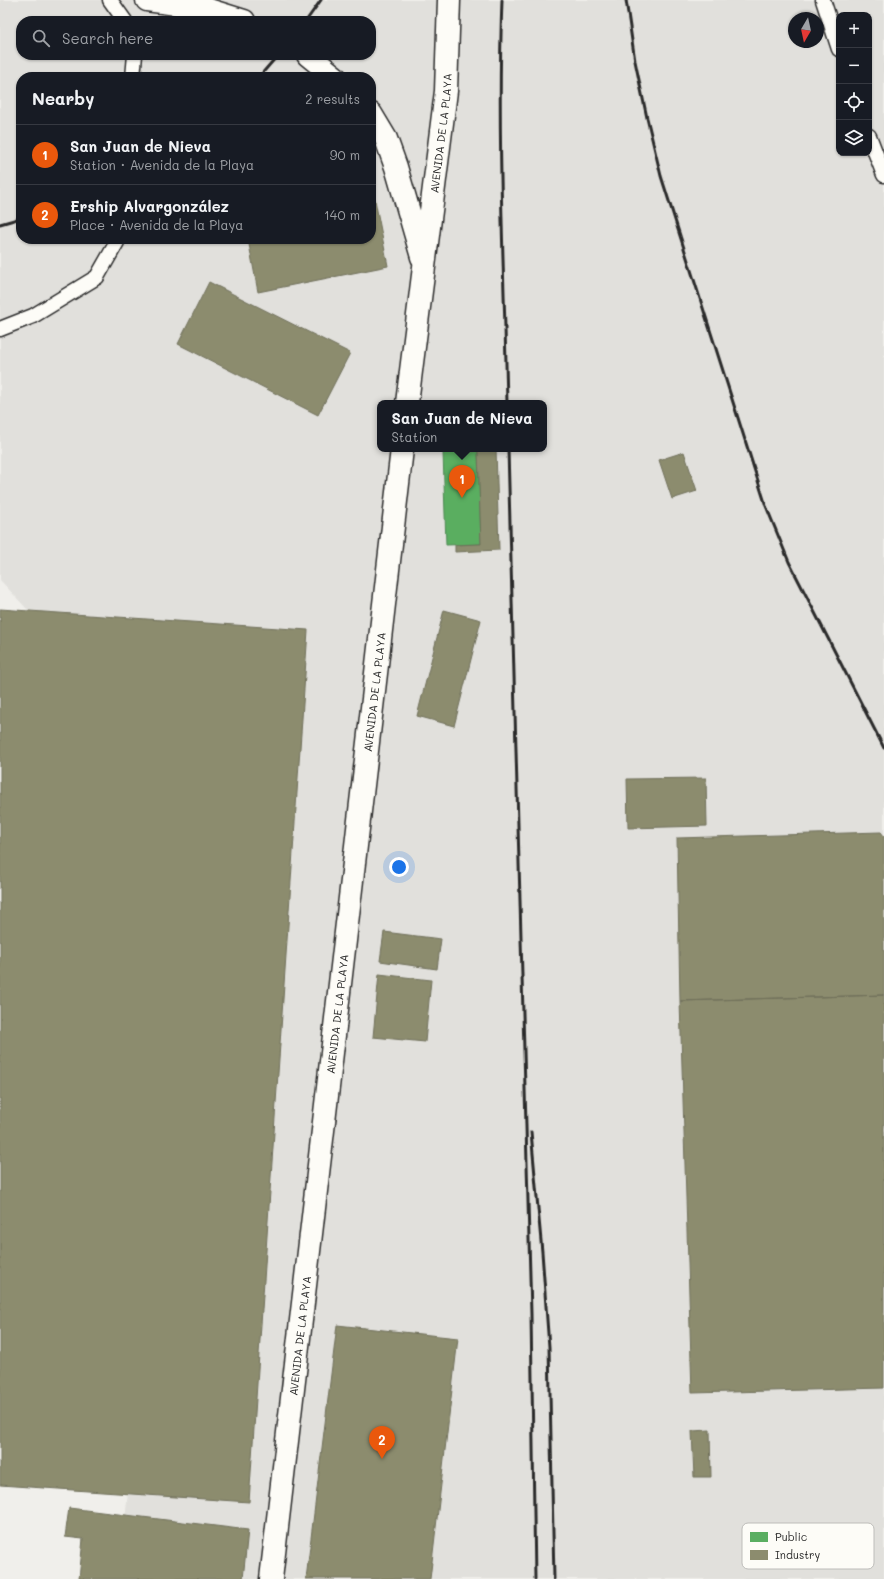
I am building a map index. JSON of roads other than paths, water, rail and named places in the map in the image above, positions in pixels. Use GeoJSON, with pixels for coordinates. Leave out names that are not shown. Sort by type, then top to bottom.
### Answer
{"type":"FeatureCollection","features":[{"type":"Feature","properties":{"kind":"street"},"geometry":{"type":"LineString","coordinates":[[147,0],[199,7],[228,16]]}},
{"type":"Feature","properties":{"kind":"street","name":"AVENIDA DE LA PLAYA"},"geometry":{"type":"LineString","coordinates":[[407,400],[446,91],[449,0]]}},
{"type":"Feature","properties":{"kind":"street"},"geometry":{"type":"LineString","coordinates":[[314,60],[329,72]]}},
{"type":"Feature","properties":{"kind":"street","name":"AVENIDA DE LA PLAYA"},"geometry":{"type":"LineString","coordinates":[[376,122],[386,139],[396,167],[425,266]]}},
{"type":"Feature","properties":{"kind":"street","name":"AVENIDA DE LA PLAYA"},"geometry":{"type":"LineString","coordinates":[[271,1579],[402,452]]}},
{"type":"Feature","properties":{"kind":"lane"},"geometry":{"type":"LineString","coordinates":[[110,0],[121,16]]}},
{"type":"Feature","properties":{"kind":"lane"},"geometry":{"type":"LineString","coordinates":[[823,0],[839,48]]}},
{"type":"Feature","properties":{"kind":"lane"},"geometry":{"type":"LineString","coordinates":[[133,72],[135,60]]}},
{"type":"Feature","properties":{"kind":"lane"},"geometry":{"type":"LineString","coordinates":[[872,144],[884,175]]}},
{"type":"Feature","properties":{"kind":"lane"},"geometry":{"type":"LineString","coordinates":[[0,329],[33,316],[97,277],[115,244]]}},
{"type":"Feature","properties":{"kind":"railway"},"geometry":{"type":"LineString","coordinates":[[310,16],[321,0]]}},
{"type":"Feature","properties":{"kind":"railway"},"geometry":{"type":"LineString","coordinates":[[502,0],[500,101],[507,400]]}},
{"type":"Feature","properties":{"kind":"railway"},"geometry":{"type":"LineString","coordinates":[[626,0],[635,61],[661,176],[766,506],[789,562],[884,748]]}},
{"type":"Feature","properties":{"kind":"railway"},"geometry":{"type":"LineString","coordinates":[[263,72],[274,60]]}},
{"type":"Feature","properties":{"kind":"railway"},"geometry":{"type":"LineString","coordinates":[[0,224],[16,219]]}},
{"type":"Feature","properties":{"kind":"railway"},"geometry":{"type":"LineString","coordinates":[[508,452],[531,1314],[535,1579]]}},
{"type":"Feature","properties":{"kind":"railway"},"geometry":{"type":"LineString","coordinates":[[531,1132],[549,1347],[554,1579]]}},
{"type":"Feature","properties":{"kind":"place","name":"San Juan de Nieva"},"geometry":{"type":"Point","coordinates":[462,498]}},
{"type":"Feature","properties":{"kind":"place","name":"Ership Alvargonzález"},"geometry":{"type":"Point","coordinates":[382,1459]}}]}
